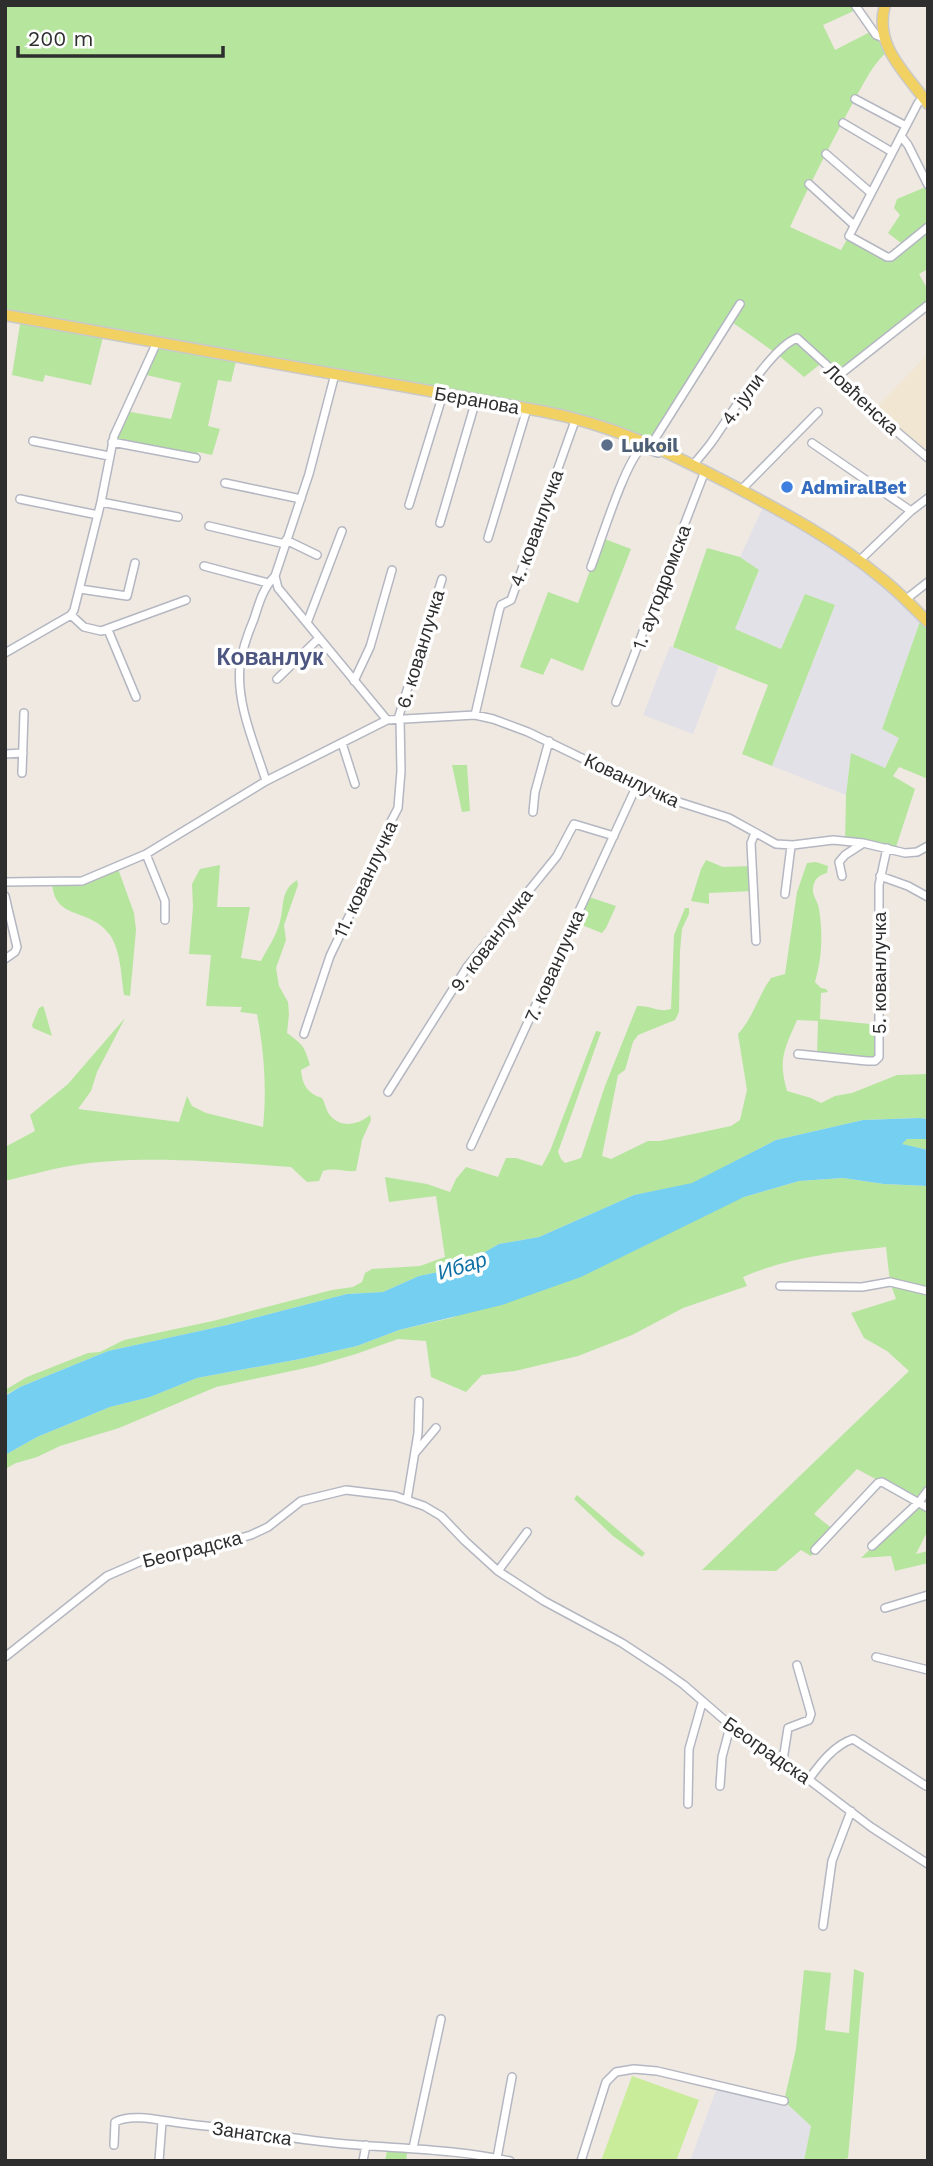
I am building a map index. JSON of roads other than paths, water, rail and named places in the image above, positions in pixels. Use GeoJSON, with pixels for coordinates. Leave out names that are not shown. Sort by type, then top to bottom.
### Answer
{"type":"FeatureCollection","features":[{"type":"Feature","properties":{"kind":"main road"},"geometry":{"type":"LineString","coordinates":[[885,5],[882,23],[884,38],[892,57],[925,101]]}},
{"type":"Feature","properties":{"kind":"main road","name":"Беранова"},"geometry":{"type":"LineString","coordinates":[[5,315],[576,418],[603,426],[690,463],[820,536],[859,561],[928,622]]}},
{"type":"Feature","properties":{"kind":"street"},"geometry":{"type":"LineString","coordinates":[[855,5],[876,35],[884,38]]}},
{"type":"Feature","properties":{"kind":"street"},"geometry":{"type":"LineString","coordinates":[[855,99],[906,126]]}},
{"type":"Feature","properties":{"kind":"street"},"geometry":{"type":"LineString","coordinates":[[925,101],[906,126],[849,236],[891,257],[928,227]]}},
{"type":"Feature","properties":{"kind":"street"},"geometry":{"type":"LineString","coordinates":[[843,123],[892,152]]}},
{"type":"Feature","properties":{"kind":"street"},"geometry":{"type":"LineString","coordinates":[[901,136],[928,185]]}},
{"type":"Feature","properties":{"kind":"street"},"geometry":{"type":"LineString","coordinates":[[826,154],[871,193]]}},
{"type":"Feature","properties":{"kind":"street"},"geometry":{"type":"LineString","coordinates":[[810,184],[855,225]]}},
{"type":"Feature","properties":{"kind":"street"},"geometry":{"type":"LineString","coordinates":[[651,445],[740,304]]}},
{"type":"Feature","properties":{"kind":"street"},"geometry":{"type":"LineString","coordinates":[[838,376],[928,305]]}},
{"type":"Feature","properties":{"kind":"street","name":"Ловћенска"},"geometry":{"type":"LineString","coordinates":[[797,338],[876,414],[928,458]]}},
{"type":"Feature","properties":{"kind":"street","name":"4. јули"},"geometry":{"type":"LineString","coordinates":[[690,463],[710,444],[739,400],[785,344],[797,338]]}},
{"type":"Feature","properties":{"kind":"street"},"geometry":{"type":"LineString","coordinates":[[5,653],[71,615],[101,502],[112,442],[157,342]]}},
{"type":"Feature","properties":{"kind":"street"},"geometry":{"type":"LineString","coordinates":[[267,781],[249,728],[241,692],[240,666],[252,623],[268,583],[275,576],[301,499],[335,374]]}},
{"type":"Feature","properties":{"kind":"street"},"geometry":{"type":"LineString","coordinates":[[409,505],[443,394]]}},
{"type":"Feature","properties":{"kind":"street"},"geometry":{"type":"LineString","coordinates":[[440,523],[476,400]]}},
{"type":"Feature","properties":{"kind":"street"},"geometry":{"type":"LineString","coordinates":[[488,538],[527,409]]}},
{"type":"Feature","properties":{"kind":"street"},"geometry":{"type":"LineString","coordinates":[[741,490],[818,412]]}},
{"type":"Feature","properties":{"kind":"street","name":"4. кованлучка"},"geometry":{"type":"LineString","coordinates":[[475,715],[499,611],[501,606],[510,600],[576,418]]}},
{"type":"Feature","properties":{"kind":"street"},"geometry":{"type":"LineString","coordinates":[[33,441],[109,456]]}},
{"type":"Feature","properties":{"kind":"street"},"geometry":{"type":"LineString","coordinates":[[112,442],[196,458]]}},
{"type":"Feature","properties":{"kind":"street"},"geometry":{"type":"LineString","coordinates":[[812,443],[911,511]]}},
{"type":"Feature","properties":{"kind":"street"},"geometry":{"type":"LineString","coordinates":[[591,567],[636,453],[642,448],[690,463]]}},
{"type":"Feature","properties":{"kind":"street","name":"1. аутодромска"},"geometry":{"type":"LineString","coordinates":[[616,702],[705,471]]}},
{"type":"Feature","properties":{"kind":"street"},"geometry":{"type":"LineString","coordinates":[[225,482],[301,499]]}},
{"type":"Feature","properties":{"kind":"street"},"geometry":{"type":"LineString","coordinates":[[859,561],[928,498]]}},
{"type":"Feature","properties":{"kind":"street"},"geometry":{"type":"LineString","coordinates":[[20,499],[98,514]]}},
{"type":"Feature","properties":{"kind":"street"},"geometry":{"type":"LineString","coordinates":[[101,502],[178,517]]}},
{"type":"Feature","properties":{"kind":"street"},"geometry":{"type":"LineString","coordinates":[[209,526],[286,542],[317,555]]}},
{"type":"Feature","properties":{"kind":"street"},"geometry":{"type":"LineString","coordinates":[[307,623],[342,531]]}},
{"type":"Feature","properties":{"kind":"street"},"geometry":{"type":"LineString","coordinates":[[80,589],[127,596],[135,563]]}},
{"type":"Feature","properties":{"kind":"street"},"geometry":{"type":"LineString","coordinates":[[204,566],[268,583]]}},
{"type":"Feature","properties":{"kind":"street"},"geometry":{"type":"LineString","coordinates":[[354,681],[370,647],[392,570]]}},
{"type":"Feature","properties":{"kind":"street"},"geometry":{"type":"LineString","coordinates":[[275,576],[278,588],[387,720]]}},
{"type":"Feature","properties":{"kind":"street","name":"6. кованлучка"},"geometry":{"type":"LineString","coordinates":[[399,719],[442,579]]}},
{"type":"Feature","properties":{"kind":"street"},"geometry":{"type":"LineString","coordinates":[[905,600],[928,582]]}},
{"type":"Feature","properties":{"kind":"street"},"geometry":{"type":"LineString","coordinates":[[71,615],[84,627],[101,631],[186,600]]}},
{"type":"Feature","properties":{"kind":"street"},"geometry":{"type":"LineString","coordinates":[[108,629],[136,697]]}},
{"type":"Feature","properties":{"kind":"street"},"geometry":{"type":"LineString","coordinates":[[277,679],[319,638]]}},
{"type":"Feature","properties":{"kind":"street"},"geometry":{"type":"LineString","coordinates":[[22,773],[24,713]]}},
{"type":"Feature","properties":{"kind":"street","name":"Кованлучка"},"geometry":{"type":"LineString","coordinates":[[5,882],[82,881],[146,854],[267,781],[387,720],[475,715],[549,741],[660,796],[729,818],[776,844],[790,846],[833,840],[911,853],[928,846]]}},
{"type":"Feature","properties":{"kind":"street","name":"11. кованлучка"},"geometry":{"type":"LineString","coordinates":[[304,1034],[330,956],[398,808],[401,771],[399,719]]}},
{"type":"Feature","properties":{"kind":"street"},"geometry":{"type":"LineString","coordinates":[[533,812],[535,792],[549,741]]}},
{"type":"Feature","properties":{"kind":"street"},"geometry":{"type":"LineString","coordinates":[[342,743],[355,784]]}},
{"type":"Feature","properties":{"kind":"street"},"geometry":{"type":"LineString","coordinates":[[5,754],[23,753]]}},
{"type":"Feature","properties":{"kind":"street","name":"7. кованлучка"},"geometry":{"type":"LineString","coordinates":[[471,1146],[637,785]]}},
{"type":"Feature","properties":{"kind":"street","name":"9. кованлучка"},"geometry":{"type":"LineString","coordinates":[[388,1092],[467,967],[557,856],[574,824],[614,836]]}},
{"type":"Feature","properties":{"kind":"street"},"geometry":{"type":"LineString","coordinates":[[755,833],[751,844],[756,941]]}},
{"type":"Feature","properties":{"kind":"street"},"geometry":{"type":"LineString","coordinates":[[842,876],[839,862],[863,844]]}},
{"type":"Feature","properties":{"kind":"street"},"geometry":{"type":"LineString","coordinates":[[785,894],[790,846]]}},
{"type":"Feature","properties":{"kind":"street","name":"5. кованлучка"},"geometry":{"type":"LineString","coordinates":[[798,1054],[867,1061],[875,1061],[879,1057],[880,876],[887,848]]}},
{"type":"Feature","properties":{"kind":"street"},"geometry":{"type":"LineString","coordinates":[[146,854],[165,901],[165,920]]}},
{"type":"Feature","properties":{"kind":"street"},"geometry":{"type":"LineString","coordinates":[[880,876],[928,897]]}},
{"type":"Feature","properties":{"kind":"street"},"geometry":{"type":"LineString","coordinates":[[5,896],[17,947],[15,952],[5,959]]}},
{"type":"Feature","properties":{"kind":"street"},"geometry":{"type":"LineString","coordinates":[[780,1286],[862,1287],[890,1282],[928,1291]]}},
{"type":"Feature","properties":{"kind":"street"},"geometry":{"type":"LineString","coordinates":[[407,1500],[418,1433],[419,1401]]}},
{"type":"Feature","properties":{"kind":"street"},"geometry":{"type":"LineString","coordinates":[[415,1454],[436,1427]]}},
{"type":"Feature","properties":{"kind":"street"},"geometry":{"type":"LineString","coordinates":[[815,1550],[878,1483],[882,1482],[928,1508]]}},
{"type":"Feature","properties":{"kind":"street","name":"Београдска"},"geometry":{"type":"LineString","coordinates":[[5,1657],[107,1576],[124,1567],[146,1559],[199,1550],[251,1535],[268,1527],[301,1501],[346,1490],[378,1493],[407,1500],[441,1516],[498,1571],[544,1601],[622,1643],[684,1685],[730,1727],[783,1760],[928,1864]]}},
{"type":"Feature","properties":{"kind":"street"},"geometry":{"type":"LineString","coordinates":[[873,1546],[928,1490]]}},
{"type":"Feature","properties":{"kind":"street"},"geometry":{"type":"LineString","coordinates":[[498,1571],[527,1532]]}},
{"type":"Feature","properties":{"kind":"street"},"geometry":{"type":"LineString","coordinates":[[885,1608],[928,1595]]}},
{"type":"Feature","properties":{"kind":"street"},"geometry":{"type":"LineString","coordinates":[[876,1657],[928,1670]]}},
{"type":"Feature","properties":{"kind":"street"},"geometry":{"type":"LineString","coordinates":[[783,1760],[788,1728],[809,1720],[811,1714],[797,1665]]}},
{"type":"Feature","properties":{"kind":"street"},"geometry":{"type":"LineString","coordinates":[[688,1804],[689,1749],[702,1703]]}},
{"type":"Feature","properties":{"kind":"street"},"geometry":{"type":"LineString","coordinates":[[720,1786],[722,1757],[730,1727]]}},
{"type":"Feature","properties":{"kind":"street"},"geometry":{"type":"LineString","coordinates":[[809,1779],[822,1761],[853,1739],[926,1786]]}},
{"type":"Feature","properties":{"kind":"street"},"geometry":{"type":"LineString","coordinates":[[823,1926],[832,1861],[851,1811]]}},
{"type":"Feature","properties":{"kind":"street"},"geometry":{"type":"LineString","coordinates":[[413,2148],[440,2020]]}},
{"type":"Feature","properties":{"kind":"street"},"geometry":{"type":"LineString","coordinates":[[581,2161],[606,2082],[616,2072],[634,2069],[657,2071],[784,2101]]}},
{"type":"Feature","properties":{"kind":"street"},"geometry":{"type":"LineString","coordinates":[[497,2158],[512,2077]]}},
{"type":"Feature","properties":{"kind":"street","name":"Занатска"},"geometry":{"type":"LineString","coordinates":[[114,2145],[115,2122],[123,2118],[231,2128],[298,2140],[453,2152],[510,2161]]}},
{"type":"Feature","properties":{"kind":"street"},"geometry":{"type":"LineString","coordinates":[[159,2161],[162,2122]]}},
{"type":"Feature","properties":{"kind":"street"},"geometry":{"type":"LineString","coordinates":[[363,2161],[366,2145]]}},
{"type":"Feature","properties":{"kind":"street"},"geometry":{"type":"LineString","coordinates":[[451,2161],[453,2152]]}},
{"type":"Feature","properties":{"kind":"water","name":"Ибар"},"geometry":{"type":"Polygon","coordinates":[[[928,1119],[928,1139],[907,1139],[902,1144],[928,1150],[928,1186],[884,1184],[843,1178],[799,1181],[744,1197],[581,1277],[502,1305],[399,1330],[357,1346],[197,1378],[150,1397],[110,1407],[37,1437],[5,1455],[5,1396],[20,1387],[108,1351],[227,1325],[347,1294],[383,1292],[419,1276],[457,1268],[499,1244],[539,1237],[634,1195],[692,1183],[776,1140],[863,1120],[928,1119]]]}},
{"type":"Feature","properties":{"kind":"place","name":"Lukoil"},"geometry":{"type":"Point","coordinates":[607,445]}},
{"type":"Feature","properties":{"kind":"place","name":"AdmiralBet"},"geometry":{"type":"Point","coordinates":[787,487]}},
{"type":"Feature","properties":{"kind":"district","name":"Кованлук"},"geometry":{"type":"Point","coordinates":[270,657]}}]}
